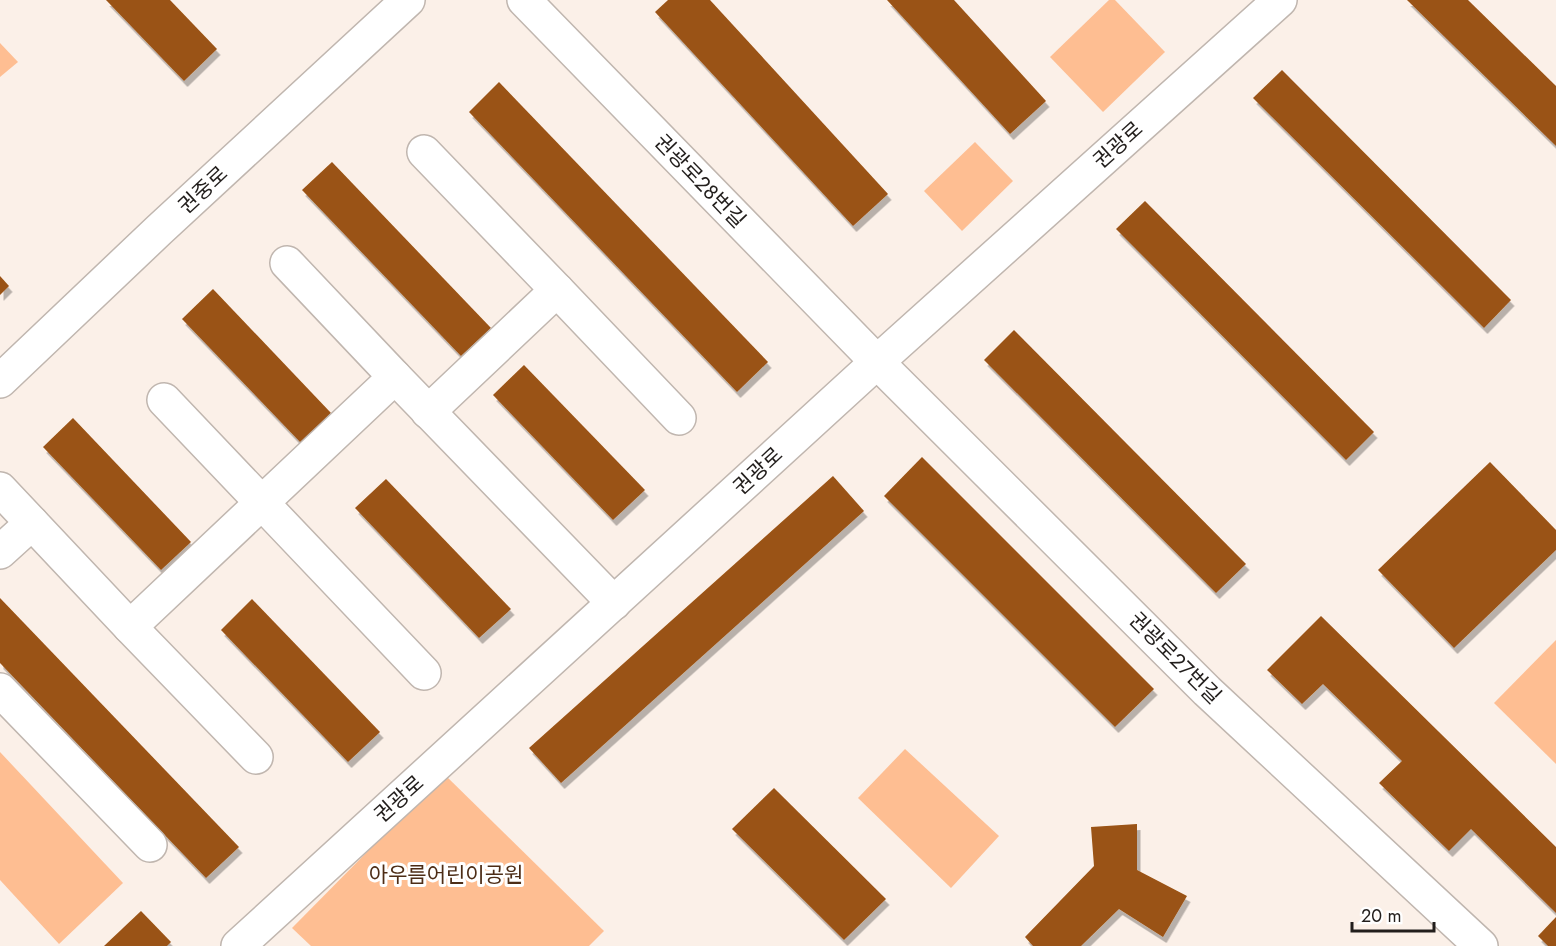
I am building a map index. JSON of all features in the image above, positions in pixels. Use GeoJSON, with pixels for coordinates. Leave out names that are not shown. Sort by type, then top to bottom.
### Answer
{"type":"FeatureCollection","features":[{"type":"Feature","properties":{"kind":"street","name":"권중로"},"geometry":{"type":"LineString","coordinates":[[0,381],[159,230],[408,0]]}},
{"type":"Feature","properties":{"kind":"street","name":"권광로28번길"},"geometry":{"type":"LineString","coordinates":[[524,0],[877,362]]}},
{"type":"Feature","properties":{"kind":"street","name":"권광로"},"geometry":{"type":"LineString","coordinates":[[238,946],[877,362],[1280,0]]}},
{"type":"Feature","properties":{"kind":"street"},"geometry":{"type":"LineString","coordinates":[[424,152],[679,418]]}},
{"type":"Feature","properties":{"kind":"street"},"geometry":{"type":"LineString","coordinates":[[287,263],[614,603]]}},
{"type":"Feature","properties":{"kind":"street"},"geometry":{"type":"LineString","coordinates":[[428,412],[557,291]]}},
{"type":"Feature","properties":{"kind":"street","name":"권광로27번길"},"geometry":{"type":"LineString","coordinates":[[877,362],[1207,691],[1481,946]]}},
{"type":"Feature","properties":{"kind":"street"},"geometry":{"type":"LineString","coordinates":[[130,627],[395,377]]}},
{"type":"Feature","properties":{"kind":"street"},"geometry":{"type":"LineString","coordinates":[[164,400],[424,673]]}},
{"type":"Feature","properties":{"kind":"street"},"geometry":{"type":"LineString","coordinates":[[0,489],[256,757]]}},
{"type":"Feature","properties":{"kind":"street"},"geometry":{"type":"LineString","coordinates":[[0,552],[32,523]]}},
{"type":"Feature","properties":{"kind":"street"},"geometry":{"type":"LineString","coordinates":[[0,690],[150,845]]}},
{"type":"Feature","properties":{"kind":"green space"},"geometry":{"type":"Polygon","coordinates":[[[1109,0],[1115,0],[1165,52],[1103,112],[1050,57],[1109,0]]]}},
{"type":"Feature","properties":{"kind":"green space"},"geometry":{"type":"Polygon","coordinates":[[[0,43],[18,62],[0,77],[0,43]]]}},
{"type":"Feature","properties":{"kind":"green space"},"geometry":{"type":"Polygon","coordinates":[[[975,142],[1013,181],[962,231],[924,191],[975,142]]]}},
{"type":"Feature","properties":{"kind":"green space"},"geometry":{"type":"Polygon","coordinates":[[[1556,640],[1556,764],[1494,703],[1556,640]]]}},
{"type":"Feature","properties":{"kind":"green space"},"geometry":{"type":"Polygon","coordinates":[[[905,749],[999,836],[951,888],[858,798],[905,749]]]}},
{"type":"Feature","properties":{"kind":"green space"},"geometry":{"type":"Polygon","coordinates":[[[0,752],[123,883],[59,944],[0,880],[0,752]]]}},
{"type":"Feature","properties":{"kind":"green space","name":"아우름어린이공원"},"geometry":{"type":"Polygon","coordinates":[[[444,774],[604,931],[589,946],[311,946],[292,928],[444,774]]]}},
{"type":"Feature","properties":{"kind":"building"},"geometry":{"type":"Polygon","coordinates":[[[106,0],[170,0],[217,49],[184,81],[106,0]]]}},
{"type":"Feature","properties":{"kind":"building"},"geometry":{"type":"Polygon","coordinates":[[[668,0],[710,0],[888,194],[853,226],[655,12],[668,0]]]}},
{"type":"Feature","properties":{"kind":"building"},"geometry":{"type":"Polygon","coordinates":[[[887,0],[954,0],[1046,101],[1010,134],[887,0]]]}},
{"type":"Feature","properties":{"kind":"building"},"geometry":{"type":"Polygon","coordinates":[[[1407,0],[1468,0],[1556,86],[1556,146],[1407,0]]]}},
{"type":"Feature","properties":{"kind":"building"},"geometry":{"type":"Polygon","coordinates":[[[1282,70],[1511,300],[1484,328],[1253,98],[1282,70]]]}},
{"type":"Feature","properties":{"kind":"building"},"geometry":{"type":"Polygon","coordinates":[[[499,82],[768,362],[737,392],[469,112],[499,82]]]}},
{"type":"Feature","properties":{"kind":"building"},"geometry":{"type":"Polygon","coordinates":[[[332,162],[491,328],[461,356],[302,190],[332,162]]]}},
{"type":"Feature","properties":{"kind":"building"},"geometry":{"type":"Polygon","coordinates":[[[1145,201],[1374,432],[1346,460],[1116,229],[1145,201]]]}},
{"type":"Feature","properties":{"kind":"building"},"geometry":{"type":"Polygon","coordinates":[[[0,276],[9,286],[0,295],[0,276]]]}},
{"type":"Feature","properties":{"kind":"building"},"geometry":{"type":"Polygon","coordinates":[[[213,289],[331,413],[301,443],[182,319],[213,289]]]}},
{"type":"Feature","properties":{"kind":"building"},"geometry":{"type":"Polygon","coordinates":[[[1014,330],[1246,564],[1216,593],[984,360],[1014,330]]]}},
{"type":"Feature","properties":{"kind":"building"},"geometry":{"type":"Polygon","coordinates":[[[524,365],[645,490],[613,520],[493,395],[524,365]]]}},
{"type":"Feature","properties":{"kind":"building"},"geometry":{"type":"Polygon","coordinates":[[[73,418],[191,542],[161,570],[43,447],[73,418]]]}},
{"type":"Feature","properties":{"kind":"building"},"geometry":{"type":"Polygon","coordinates":[[[922,457],[1154,689],[1115,727],[884,496],[922,457]]]}},
{"type":"Feature","properties":{"kind":"building"},"geometry":{"type":"Polygon","coordinates":[[[1490,462],[1556,530],[1556,550],[1454,648],[1378,570],[1490,462]]]}},
{"type":"Feature","properties":{"kind":"building"},"geometry":{"type":"Polygon","coordinates":[[[833,476],[864,511],[561,783],[529,748],[833,476]]]}},
{"type":"Feature","properties":{"kind":"building"},"geometry":{"type":"Polygon","coordinates":[[[386,479],[511,609],[479,638],[355,508],[386,479]]]}},
{"type":"Feature","properties":{"kind":"building"},"geometry":{"type":"Polygon","coordinates":[[[0,598],[239,847],[206,878],[0,663],[0,598]]]}},
{"type":"Feature","properties":{"kind":"building"},"geometry":{"type":"Polygon","coordinates":[[[252,599],[380,732],[348,762],[221,630],[252,599]]]}},
{"type":"Feature","properties":{"kind":"building"},"geometry":{"type":"Polygon","coordinates":[[[1321,616],[1556,847],[1556,913],[1471,829],[1449,851],[1379,783],[1402,761],[1323,684],[1302,704],[1267,670],[1321,616]]]}},
{"type":"Feature","properties":{"kind":"building"},"geometry":{"type":"Polygon","coordinates":[[[774,788],[886,899],[844,940],[732,829],[774,788]]]}},
{"type":"Feature","properties":{"kind":"building"},"geometry":{"type":"Polygon","coordinates":[[[1137,824],[1137,870],[1187,896],[1163,937],[1119,909],[1081,946],[1033,946],[1025,937],[1094,866],[1091,827],[1137,824]]]}},
{"type":"Feature","properties":{"kind":"building"},"geometry":{"type":"Polygon","coordinates":[[[141,911],[171,942],[167,946],[104,946],[141,911]]]}},
{"type":"Feature","properties":{"kind":"building"},"geometry":{"type":"Polygon","coordinates":[[[1556,917],[1556,946],[1548,946],[1538,936],[1556,917]]]}}]}
